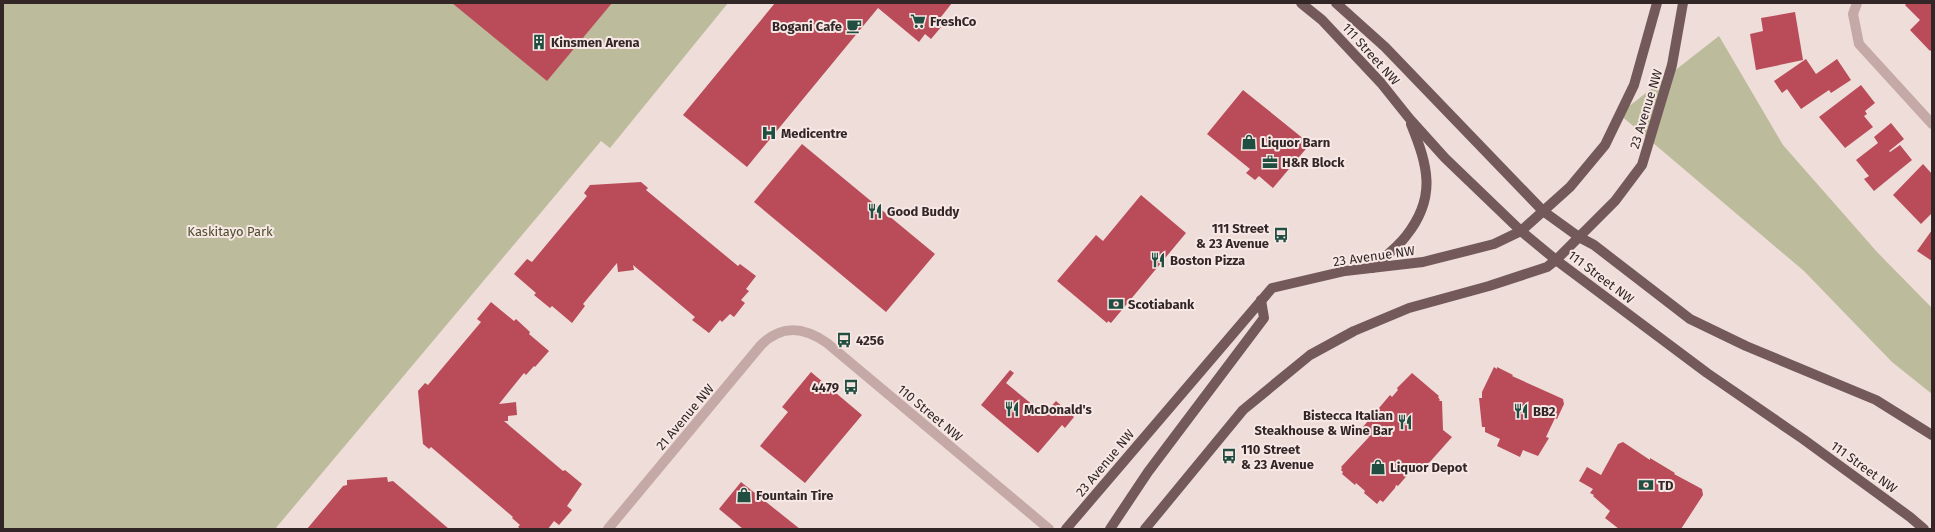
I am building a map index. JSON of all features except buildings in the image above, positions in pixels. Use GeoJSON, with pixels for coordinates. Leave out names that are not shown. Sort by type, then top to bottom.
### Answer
{"type":"FeatureCollection","features":[{"type":"Feature","properties":{"kind":"main road","name":"111 Street NW"},"geometry":{"type":"LineString","coordinates":[[1301,3],[1322,20],[1446,158],[1521,231],[1556,260],[1707,373],[1816,448],[1924,529]]}},
{"type":"Feature","properties":{"kind":"main road","name":"111 Street NW"},"geometry":{"type":"LineString","coordinates":[[1336,3],[1385,46],[1543,212],[1594,246],[1690,319],[1746,346],[1876,400],[1932,435]]}},
{"type":"Feature","properties":{"kind":"main road","name":"23 Avenue NW"},"geometry":{"type":"LineString","coordinates":[[1066,529],[1272,288],[1345,271],[1423,262],[1494,244],[1521,231],[1543,212],[1570,187],[1605,145],[1634,85],[1657,3]]}},
{"type":"Feature","properties":{"kind":"main road","name":"23 Avenue NW"},"geometry":{"type":"LineString","coordinates":[[1145,529],[1243,410],[1310,355],[1354,331],[1409,308],[1489,286],[1547,267],[1556,260],[1615,201],[1642,165],[1672,65],[1683,3]]}},
{"type":"Feature","properties":{"kind":"main road"},"geometry":{"type":"LineString","coordinates":[[1372,268],[1406,237],[1422,211],[1428,177],[1424,156],[1409,118]]}},
{"type":"Feature","properties":{"kind":"main road"},"geometry":{"type":"LineString","coordinates":[[1110,529],[1148,472],[1264,318],[1261,300]]}},
{"type":"Feature","properties":{"kind":"street"},"geometry":{"type":"LineString","coordinates":[[1857,3],[1853,14],[1859,44],[1932,124]]}},
{"type":"Feature","properties":{"kind":"street","name":"21 Avenue NW"},"geometry":{"type":"LineString","coordinates":[[608,529],[761,345],[770,337],[788,330]]}},
{"type":"Feature","properties":{"kind":"street","name":"110 Street NW"},"geometry":{"type":"LineString","coordinates":[[788,330],[810,333],[827,343],[1049,529]]}},
{"type":"Feature","properties":{"kind":"green space","name":"Kaskitayo Park"},"geometry":{"type":"Polygon","coordinates":[[[3,3],[728,3],[610,148],[601,141],[275,529],[3,529],[3,3]]]}},
{"type":"Feature","properties":{"kind":"green space"},"geometry":{"type":"Polygon","coordinates":[[[1719,36],[1783,145],[1877,252],[1932,308],[1932,394],[1892,362],[1804,271],[1619,114],[1719,36]]]}},
{"type":"Feature","properties":{"kind":"place","name":"FreshCo"},"geometry":{"type":"Point","coordinates":[918,21]}},
{"type":"Feature","properties":{"kind":"place","name":"Bogani Cafe"},"geometry":{"type":"Point","coordinates":[854,26]}},
{"type":"Feature","properties":{"kind":"place","name":"Kinsmen Arena"},"geometry":{"type":"Point","coordinates":[539,42]}},
{"type":"Feature","properties":{"kind":"place","name":"Medicentre"},"geometry":{"type":"Point","coordinates":[769,133]}},
{"type":"Feature","properties":{"kind":"place","name":"Liquor Barn"},"geometry":{"type":"Point","coordinates":[1249,142]}},
{"type":"Feature","properties":{"kind":"place","name":"H&R Block"},"geometry":{"type":"Point","coordinates":[1270,162]}},
{"type":"Feature","properties":{"kind":"place","name":"Good Buddy"},"geometry":{"type":"Point","coordinates":[875,211]}},
{"type":"Feature","properties":{"kind":"place","name":"111 Street & 23 Avenue"},"geometry":{"type":"Point","coordinates":[1281,235]}},
{"type":"Feature","properties":{"kind":"place","name":"Boston Pizza"},"geometry":{"type":"Point","coordinates":[1158,260]}},
{"type":"Feature","properties":{"kind":"place","name":"Scotiabank"},"geometry":{"type":"Point","coordinates":[1116,304]}},
{"type":"Feature","properties":{"kind":"place","name":"4256"},"geometry":{"type":"Point","coordinates":[844,340]}},
{"type":"Feature","properties":{"kind":"place","name":"4479"},"geometry":{"type":"Point","coordinates":[851,387]}},
{"type":"Feature","properties":{"kind":"place","name":"McDonald's"},"geometry":{"type":"Point","coordinates":[1012,409]}},
{"type":"Feature","properties":{"kind":"place","name":"BB2"},"geometry":{"type":"Point","coordinates":[1521,411]}},
{"type":"Feature","properties":{"kind":"place","name":"Bistecca Italian Steakhouse & Wine Bar"},"geometry":{"type":"Point","coordinates":[1405,422]}},
{"type":"Feature","properties":{"kind":"place","name":"110 Street & 23 Avenue"},"geometry":{"type":"Point","coordinates":[1229,456]}},
{"type":"Feature","properties":{"kind":"place","name":"Liquor Depot"},"geometry":{"type":"Point","coordinates":[1378,467]}},
{"type":"Feature","properties":{"kind":"place","name":"TD"},"geometry":{"type":"Point","coordinates":[1646,485]}},
{"type":"Feature","properties":{"kind":"place","name":"Fountain Tire"},"geometry":{"type":"Point","coordinates":[744,495]}}]}
